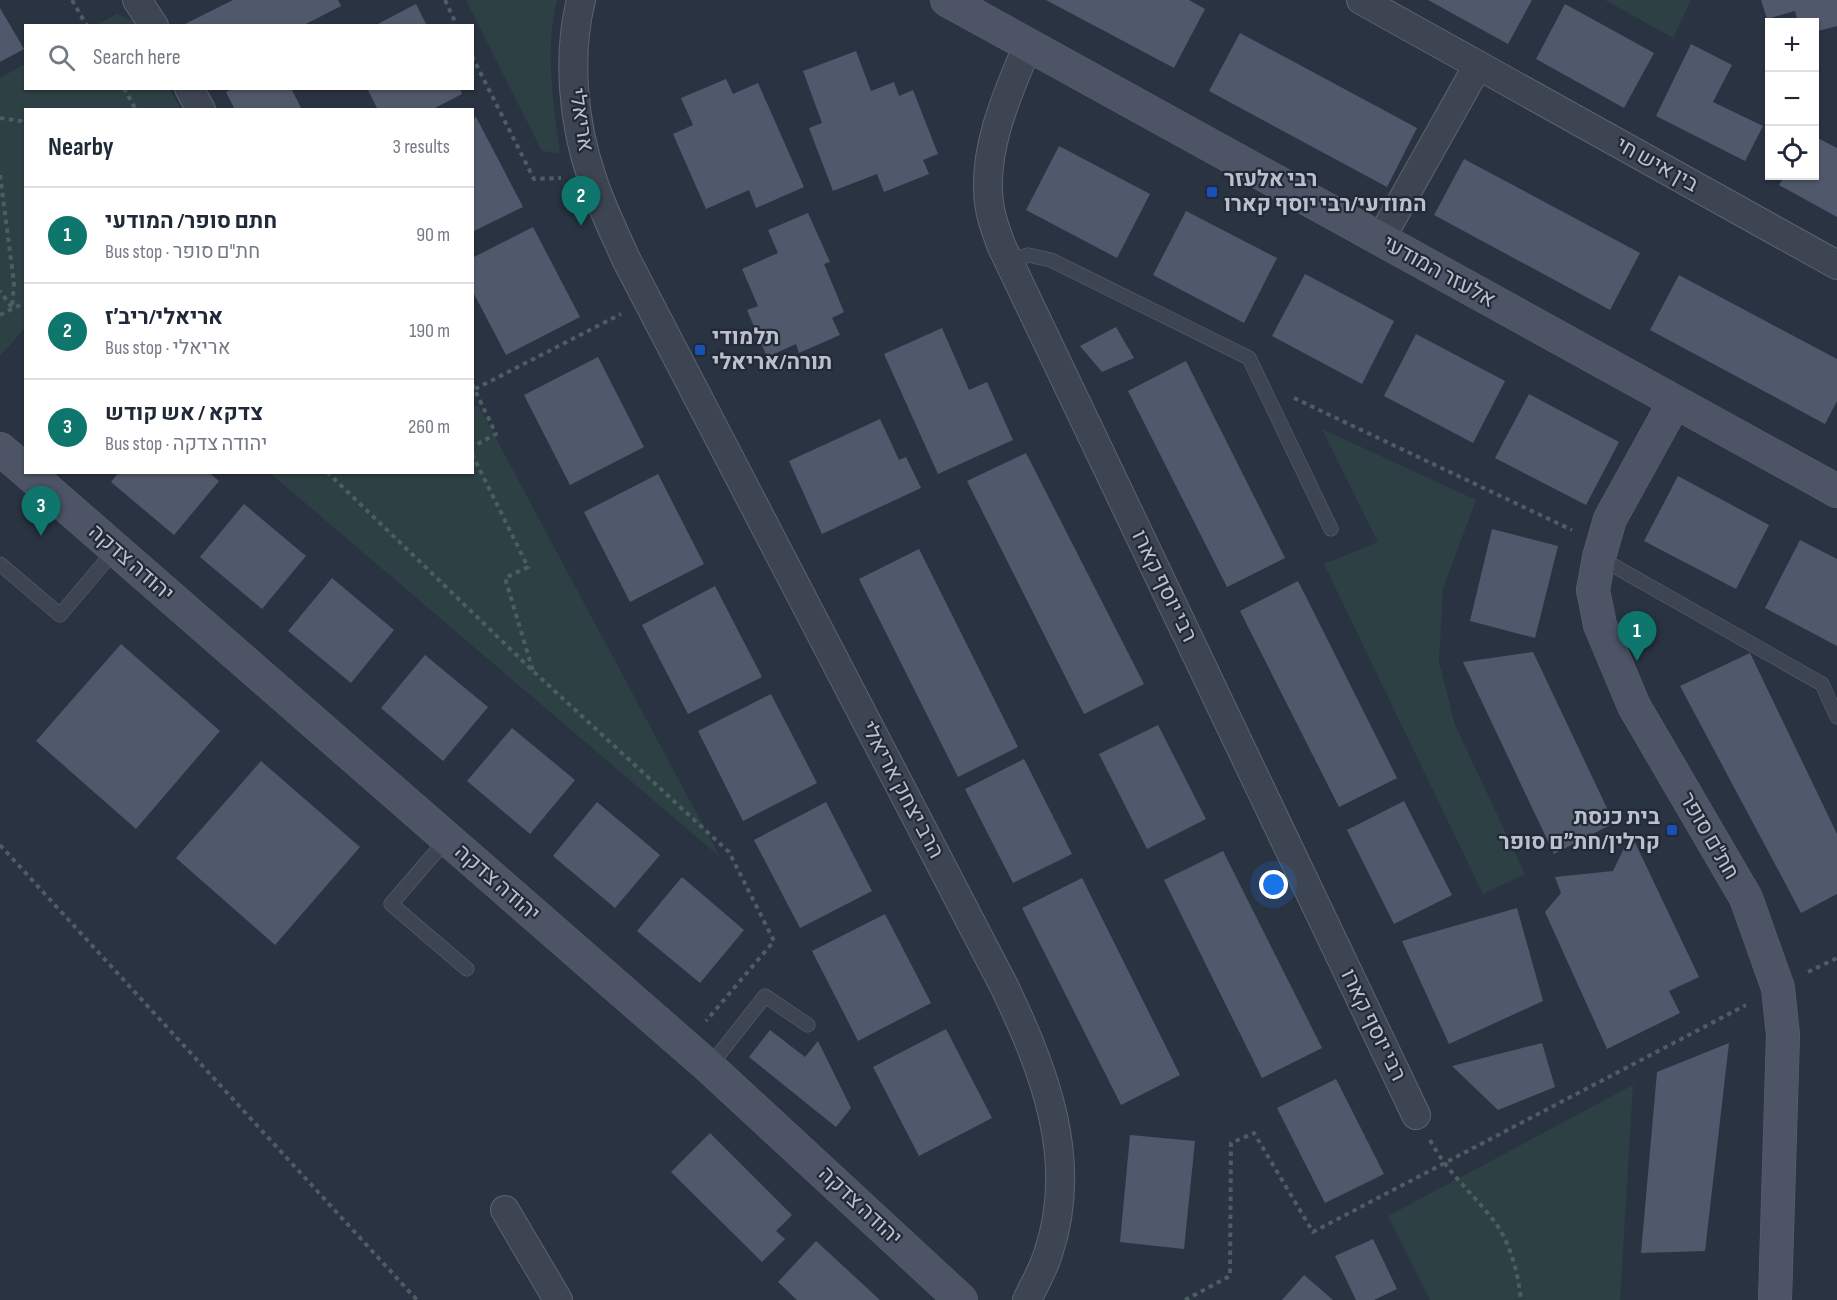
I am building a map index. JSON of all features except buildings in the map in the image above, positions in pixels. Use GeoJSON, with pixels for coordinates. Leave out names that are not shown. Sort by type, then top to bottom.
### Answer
{"type":"FeatureCollection","features":[{"type":"Feature","properties":{"kind":"street"},"geometry":{"type":"LineString","coordinates":[[137,0],[153,24]]}},
{"type":"Feature","properties":{"kind":"street","name":"אריאלי"},"geometry":{"type":"LineString","coordinates":[[581,0],[576,20],[574,71],[579,124],[591,177],[626,259],[647,301]]}},
{"type":"Feature","properties":{"kind":"street","name":"אלעזר המודעי"},"geometry":{"type":"LineString","coordinates":[[947,0],[1837,491]]}},
{"type":"Feature","properties":{"kind":"street","name":"בין איש חי"},"geometry":{"type":"LineString","coordinates":[[1360,0],[1837,265]]}},
{"type":"Feature","properties":{"kind":"street","name":"רבי יוסף קארו"},"geometry":{"type":"LineString","coordinates":[[1028,45],[1001,106],[987,182],[990,210],[1008,261],[1416,1115]]}},
{"type":"Feature","properties":{"kind":"street"},"geometry":{"type":"LineString","coordinates":[[1380,240],[1478,65]]}},
{"type":"Feature","properties":{"kind":"street"},"geometry":{"type":"LineString","coordinates":[[190,90],[200,108]]}},
{"type":"Feature","properties":{"kind":"street","name":"הרב יצחק אריאלי"},"geometry":{"type":"LineString","coordinates":[[647,301],[999,975],[1034,1048],[1052,1106],[1061,1161],[1059,1205],[1048,1254],[1028,1300]]}},
{"type":"Feature","properties":{"kind":"street","name":"חת\"ם סופר"},"geometry":{"type":"LineString","coordinates":[[1674,403],[1610,519],[1600,551],[1593,590],[1604,635],[1634,706],[1746,898],[1778,988],[1783,1035],[1775,1300]]}},
{"type":"Feature","properties":{"kind":"street","name":"יהודה צדקה"},"geometry":{"type":"LineString","coordinates":[[0,449],[24,470]]}},
{"type":"Feature","properties":{"kind":"street","name":"יהודה צדקה"},"geometry":{"type":"LineString","coordinates":[[28,474],[709,1067],[961,1300]]}},
{"type":"Feature","properties":{"kind":"street"},"geometry":{"type":"LineString","coordinates":[[505,1210],[558,1300]]}},
{"type":"Feature","properties":{"kind":"lane"},"geometry":{"type":"LineString","coordinates":[[1008,261],[1028,255],[1051,260],[1249,358],[1331,529]]}},
{"type":"Feature","properties":{"kind":"lane"},"geometry":{"type":"LineString","coordinates":[[0,564],[60,615],[116,550]]}},
{"type":"Feature","properties":{"kind":"lane"},"geometry":{"type":"LineString","coordinates":[[1600,551],[1822,684],[1837,717]]}},
{"type":"Feature","properties":{"kind":"lane"},"geometry":{"type":"LineString","coordinates":[[447,839],[392,904],[467,969]]}},
{"type":"Feature","properties":{"kind":"lane"},"geometry":{"type":"LineString","coordinates":[[709,1067],[765,996],[808,1024]]}},
{"type":"Feature","properties":{"kind":"path"},"geometry":{"type":"LineString","coordinates":[[72,0],[86,24]]}},
{"type":"Feature","properties":{"kind":"path"},"geometry":{"type":"LineString","coordinates":[[445,0],[456,24]]}},
{"type":"Feature","properties":{"kind":"path"},"geometry":{"type":"LineString","coordinates":[[474,60],[534,179],[591,177]]}},
{"type":"Feature","properties":{"kind":"path"},"geometry":{"type":"LineString","coordinates":[[125,90],[135,108]]}},
{"type":"Feature","properties":{"kind":"path"},"geometry":{"type":"LineString","coordinates":[[0,118],[21,121],[24,124]]}},
{"type":"Feature","properties":{"kind":"path"},"geometry":{"type":"LineString","coordinates":[[0,175],[14,283],[12,308]]}},
{"type":"Feature","properties":{"kind":"path"},"geometry":{"type":"LineString","coordinates":[[0,291],[12,308]]}},
{"type":"Feature","properties":{"kind":"path"},"geometry":{"type":"LineString","coordinates":[[474,446],[496,434],[474,387],[647,301]]}},
{"type":"Feature","properties":{"kind":"path"},"geometry":{"type":"LineString","coordinates":[[0,315],[24,303]]}},
{"type":"Feature","properties":{"kind":"path"},"geometry":{"type":"LineString","coordinates":[[1261,382],[1600,551]]}},
{"type":"Feature","properties":{"kind":"path"},"geometry":{"type":"LineString","coordinates":[[474,457],[528,567],[505,578],[533,672]]}},
{"type":"Feature","properties":{"kind":"path"},"geometry":{"type":"LineString","coordinates":[[329,474],[533,672],[729,852],[774,941],[684,1045]]}},
{"type":"Feature","properties":{"kind":"path"},"geometry":{"type":"LineString","coordinates":[[0,845],[417,1300]]}},
{"type":"Feature","properties":{"kind":"path"},"geometry":{"type":"LineString","coordinates":[[1185,1300],[1230,1276],[1231,1143],[1254,1133],[1313,1233],[1837,958]]}},
{"type":"Feature","properties":{"kind":"path"},"geometry":{"type":"LineString","coordinates":[[1416,1115],[1443,1164],[1495,1222],[1517,1268],[1521,1300]]}},
{"type":"Feature","properties":{"kind":"green space"},"geometry":{"type":"Polygon","coordinates":[[[466,0],[557,0],[551,38],[551,57],[560,153],[542,151],[466,0]]]}},
{"type":"Feature","properties":{"kind":"green space"},"geometry":{"type":"Polygon","coordinates":[[[1605,0],[1691,0],[1673,38],[1605,0]]]}},
{"type":"Feature","properties":{"kind":"green space"},"geometry":{"type":"Polygon","coordinates":[[[117,14],[134,24],[98,24],[117,14]]]}},
{"type":"Feature","properties":{"kind":"green space"},"geometry":{"type":"Polygon","coordinates":[[[24,65],[24,90],[170,90],[180,108],[24,108],[24,329],[0,356],[0,78],[24,65]]]}},
{"type":"Feature","properties":{"kind":"green space"},"geometry":{"type":"Polygon","coordinates":[[[478,405],[720,857],[271,474],[474,474],[474,407],[478,405]]]}},
{"type":"Feature","properties":{"kind":"green space"},"geometry":{"type":"Polygon","coordinates":[[[1322,429],[1476,500],[1443,588],[1439,662],[1455,725],[1525,874],[1483,894],[1324,564],[1378,542],[1322,429]]]}},
{"type":"Feature","properties":{"kind":"green space"},"geometry":{"type":"Polygon","coordinates":[[[1633,1085],[1620,1300],[1430,1300],[1388,1216],[1633,1085]]]}},
{"type":"Feature","properties":{"kind":"place","name":"רבי אלעזר המודעי/רבי יוסף קארו"},"geometry":{"type":"Point","coordinates":[1212,192]}},
{"type":"Feature","properties":{"kind":"place","name":"אריאלי/ריב׳ז"},"geometry":{"type":"Point","coordinates":[581,226]}},
{"type":"Feature","properties":{"kind":"place","name":"תלמודי תורה/אריאלי"},"geometry":{"type":"Point","coordinates":[700,350]}},
{"type":"Feature","properties":{"kind":"place","name":"צדקא / אש קודש"},"geometry":{"type":"Point","coordinates":[41,536]}},
{"type":"Feature","properties":{"kind":"place","name":"חתם סופר/ המודעי"},"geometry":{"type":"Point","coordinates":[1637,661]}},
{"type":"Feature","properties":{"kind":"place","name":"בית כנסת קרלין/חת״ם סופר"},"geometry":{"type":"Point","coordinates":[1672,830]}}]}
